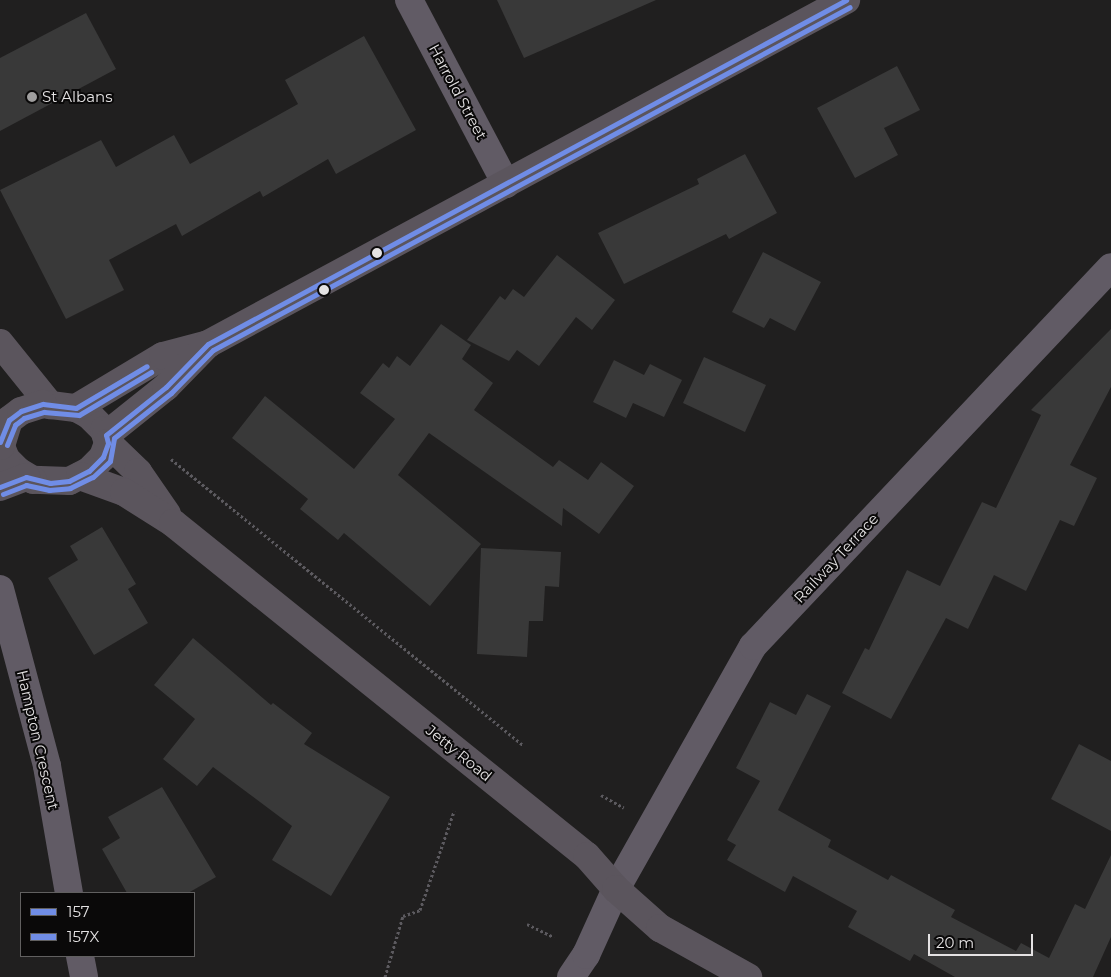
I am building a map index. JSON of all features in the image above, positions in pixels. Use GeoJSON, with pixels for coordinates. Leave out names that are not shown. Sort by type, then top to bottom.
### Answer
{"type":"FeatureCollection","features":[{"type":"Feature","properties":{"kind":"main road"},"geometry":{"type":"LineString","coordinates":[[208,344],[166,387],[107,439],[103,457],[80,476],[69,481],[50,483],[26,477],[6,459],[2,431],[22,411],[63,406],[163,356],[208,344],[846,0]]}},
{"type":"Feature","properties":{"kind":"main road"},"geometry":{"type":"LineString","coordinates":[[0,342],[63,406],[89,415],[107,439]]}},
{"type":"Feature","properties":{"kind":"main road","name":"Jetty Road"},"geometry":{"type":"LineString","coordinates":[[107,439],[138,472],[173,523]]}},
{"type":"Feature","properties":{"kind":"main road","name":"Jetty Road"},"geometry":{"type":"LineString","coordinates":[[80,476],[124,492],[173,523],[587,856],[616,888],[660,928],[748,977]]}},
{"type":"Feature","properties":{"kind":"main road"},"geometry":{"type":"LineString","coordinates":[[0,487],[26,477]]}},
{"type":"Feature","properties":{"kind":"street","name":"Harrold Street"},"geometry":{"type":"LineString","coordinates":[[409,0],[506,184]]}},
{"type":"Feature","properties":{"kind":"street","name":"Railway Terrace"},"geometry":{"type":"LineString","coordinates":[[616,888],[753,646],[1111,267]]}},
{"type":"Feature","properties":{"kind":"street","name":"Hampton Crescent"},"geometry":{"type":"LineString","coordinates":[[0,589],[47,766],[69,892]]}},
{"type":"Feature","properties":{"kind":"street"},"geometry":{"type":"LineString","coordinates":[[557,977],[570,946],[616,888]]}},
{"type":"Feature","properties":{"kind":"street"},"geometry":{"type":"LineString","coordinates":[[571,977],[586,955],[616,888]]}},
{"type":"Feature","properties":{"kind":"street"},"geometry":{"type":"LineString","coordinates":[[80,957],[84,977]]}},
{"type":"Feature","properties":{"kind":"path"},"geometry":{"type":"LineString","coordinates":[[162,452],[523,745]]}},
{"type":"Feature","properties":{"kind":"path"},"geometry":{"type":"LineString","coordinates":[[601,795],[627,810]]}},
{"type":"Feature","properties":{"kind":"path"},"geometry":{"type":"LineString","coordinates":[[385,977],[403,916],[420,910],[454,811]]}},
{"type":"Feature","properties":{"kind":"path"},"geometry":{"type":"LineString","coordinates":[[527,924],[554,937]]}},
{"type":"Feature","properties":{"kind":"building"},"geometry":{"type":"Polygon","coordinates":[[[497,0],[656,0],[524,58],[497,0]]]}},
{"type":"Feature","properties":{"kind":"building","name":"St Albans"},"geometry":{"type":"Polygon","coordinates":[[[86,13],[116,69],[0,131],[0,58],[86,13]]]}},
{"type":"Feature","properties":{"kind":"building"},"geometry":{"type":"Polygon","coordinates":[[[364,36],[416,130],[336,174],[328,159],[263,197],[260,191],[182,236],[176,224],[109,260],[124,290],[66,319],[0,190],[101,140],[116,167],[174,135],[190,164],[298,104],[285,80],[364,36]]]}},
{"type":"Feature","properties":{"kind":"building"},"geometry":{"type":"Polygon","coordinates":[[[897,66],[920,110],[884,128],[898,155],[855,178],[817,108],[897,66]]]}},
{"type":"Feature","properties":{"kind":"building"},"geometry":{"type":"Polygon","coordinates":[[[745,154],[777,213],[729,239],[726,234],[624,284],[598,233],[699,184],[697,179],[745,154]]]}},
{"type":"Feature","properties":{"kind":"building"},"geometry":{"type":"Polygon","coordinates":[[[763,252],[821,282],[795,331],[770,318],[764,328],[732,312],[763,252]]]}},
{"type":"Feature","properties":{"kind":"building"},"geometry":{"type":"Polygon","coordinates":[[[557,255],[615,300],[592,330],[576,317],[539,366],[517,350],[509,361],[467,340],[500,296],[505,300],[513,289],[524,297],[557,255]]]}},
{"type":"Feature","properties":{"kind":"building"},"geometry":{"type":"Polygon","coordinates":[[[441,324],[471,345],[462,359],[493,383],[474,410],[553,467],[559,460],[588,480],[601,462],[634,486],[599,534],[563,508],[562,526],[429,433],[398,475],[481,544],[430,606],[344,533],[338,540],[300,509],[308,499],[232,438],[265,396],[354,469],[395,419],[360,393],[383,363],[389,368],[397,356],[410,366],[441,324]]]}},
{"type":"Feature","properties":{"kind":"building"},"geometry":{"type":"Polygon","coordinates":[[[1111,329],[1111,387],[1070,465],[1097,478],[1074,526],[1060,520],[1026,591],[994,575],[968,629],[946,618],[891,719],[842,693],[865,648],[869,650],[907,570],[940,586],[982,502],[996,508],[1041,415],[1031,410],[1111,329]]]}},
{"type":"Feature","properties":{"kind":"building"},"geometry":{"type":"Polygon","coordinates":[[[704,357],[766,385],[745,432],[683,403],[704,357]]]}},
{"type":"Feature","properties":{"kind":"building"},"geometry":{"type":"Polygon","coordinates":[[[614,360],[644,375],[650,364],[682,380],[664,417],[633,403],[626,418],[593,402],[614,360]]]}},
{"type":"Feature","properties":{"kind":"building"},"geometry":{"type":"Polygon","coordinates":[[[102,527],[136,584],[128,589],[148,623],[94,655],[48,578],[78,560],[70,546],[102,527]]]}},
{"type":"Feature","properties":{"kind":"building"},"geometry":{"type":"Polygon","coordinates":[[[481,548],[561,552],[559,587],[545,586],[543,621],[529,621],[527,657],[477,654],[481,548]]]}},
{"type":"Feature","properties":{"kind":"building"},"geometry":{"type":"Polygon","coordinates":[[[193,638],[271,705],[273,703],[312,733],[304,744],[390,797],[331,896],[272,860],[292,826],[213,767],[197,786],[163,759],[195,719],[154,685],[193,638]]]}},
{"type":"Feature","properties":{"kind":"building"},"geometry":{"type":"Polygon","coordinates":[[[807,694],[831,706],[778,810],[831,840],[828,847],[888,880],[891,875],[955,910],[951,917],[1016,951],[1021,943],[1049,958],[1075,904],[1085,909],[1111,855],[1111,937],[1093,977],[955,977],[914,954],[910,961],[848,927],[857,911],[793,876],[785,892],[727,860],[736,845],[727,840],[760,781],[736,768],[770,702],[796,715],[807,694]]]}},
{"type":"Feature","properties":{"kind":"building"},"geometry":{"type":"Polygon","coordinates":[[[1079,744],[1111,761],[1111,831],[1051,799],[1079,744]]]}},
{"type":"Feature","properties":{"kind":"building"},"geometry":{"type":"Polygon","coordinates":[[[162,787],[216,877],[190,892],[126,892],[102,849],[120,838],[108,817],[162,787]]]}},
{"type":"Feature","properties":{"kind":"transit line","name":"157"},"geometry":{"type":"LineString","coordinates":[[0,487],[26,477],[50,483],[69,481],[89,471],[103,457],[108,443],[106,435],[166,387],[208,344],[846,0]]}},
{"type":"Feature","properties":{"kind":"transit line","name":"157X"},"geometry":{"type":"LineString","coordinates":[[3,494],[26,485],[49,490],[70,488],[93,477],[110,461],[114,438],[171,393],[213,350],[850,7]]}},
{"type":"Feature","properties":{"kind":"transit line","name":"157"},"geometry":{"type":"LineString","coordinates":[[0,442],[9,420],[21,411],[43,404],[76,408],[147,366]]}},
{"type":"Feature","properties":{"kind":"transit line","name":"157X"},"geometry":{"type":"LineString","coordinates":[[7,445],[15,425],[24,418],[44,412],[79,415],[151,372]]}},
{"type":"Feature","properties":{"kind":"place","name":"St Albans"},"geometry":{"type":"Point","coordinates":[32,97]}}]}
